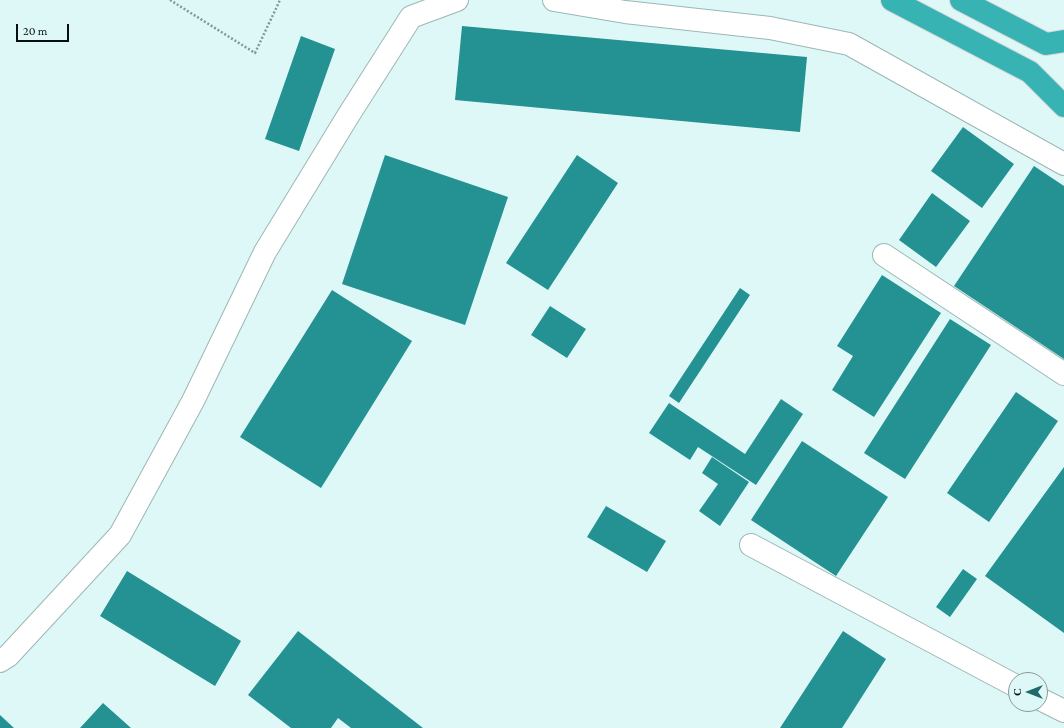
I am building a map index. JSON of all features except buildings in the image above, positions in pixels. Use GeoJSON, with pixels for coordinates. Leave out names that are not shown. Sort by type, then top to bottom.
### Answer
{"type":"FeatureCollection","features":[{"type":"Feature","properties":{"kind":"highway"},"geometry":{"type":"LineString","coordinates":[[892,0],[1030,72],[1064,106]]}},
{"type":"Feature","properties":{"kind":"highway"},"geometry":{"type":"LineString","coordinates":[[960,0],[1055,43]]}},
{"type":"Feature","properties":{"kind":"lane"},"geometry":{"type":"LineString","coordinates":[[0,661],[8,656],[120,535],[193,401],[265,252],[410,17],[457,0]]}},
{"type":"Feature","properties":{"kind":"lane"},"geometry":{"type":"LineString","coordinates":[[554,0],[625,12],[770,28],[849,44],[1064,164]]}},
{"type":"Feature","properties":{"kind":"lane"},"geometry":{"type":"LineString","coordinates":[[884,255],[1064,374]]}},
{"type":"Feature","properties":{"kind":"lane"},"geometry":{"type":"LineString","coordinates":[[751,545],[1008,682]]}},
{"type":"Feature","properties":{"kind":"lane"},"geometry":{"type":"LineString","coordinates":[[1048,702],[1064,711]]}},
{"type":"Feature","properties":{"kind":"path"},"geometry":{"type":"LineString","coordinates":[[170,0],[255,53],[280,0]]}}]}
